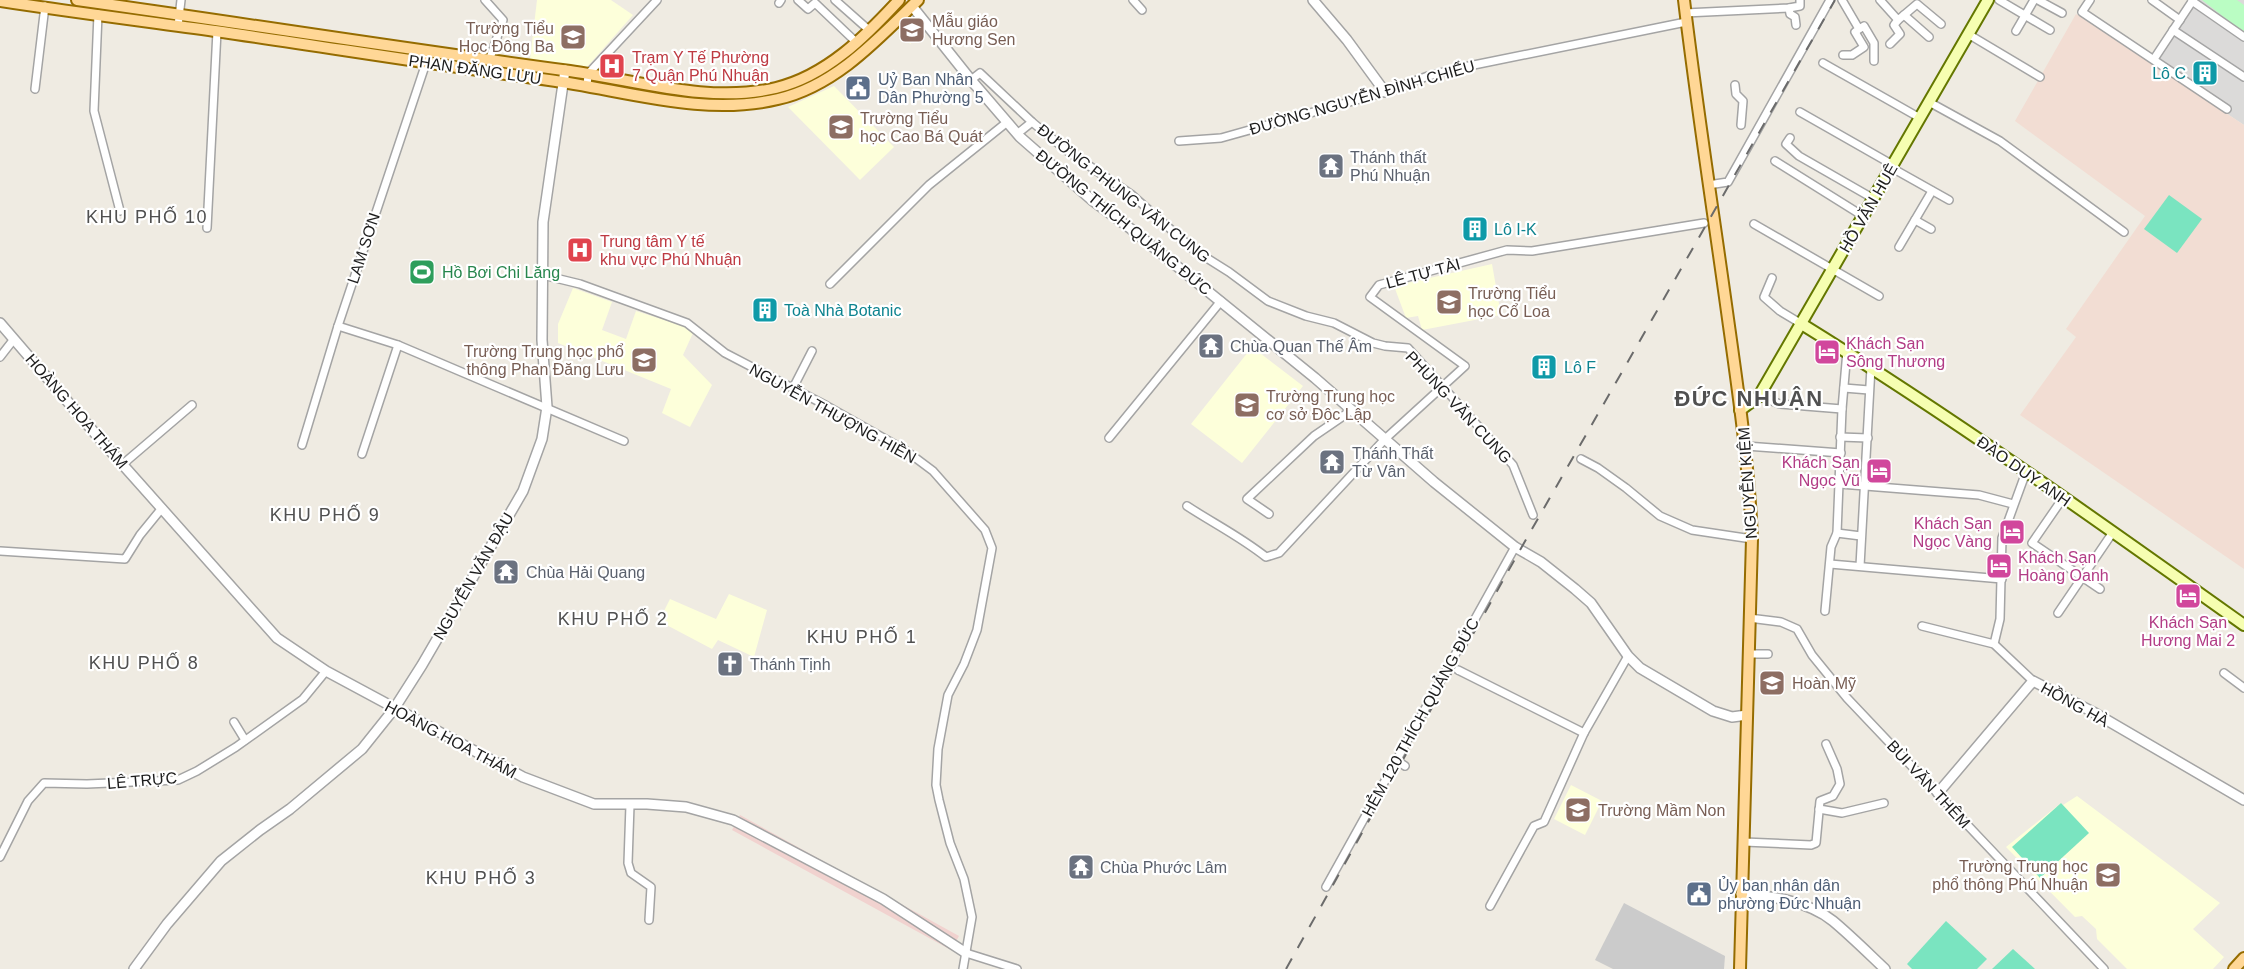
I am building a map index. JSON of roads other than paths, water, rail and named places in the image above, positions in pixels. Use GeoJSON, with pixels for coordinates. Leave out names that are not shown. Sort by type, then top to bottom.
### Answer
{"type":"FeatureCollection","features":[{"type":"Feature","properties":{"kind":"main road","name":"PHAN ĐĂNG LƯU"},"geometry":{"type":"LineString","coordinates":[[77,0],[179,20],[564,76],[588,74],[682,90],[753,93],[797,82],[819,71],[870,31],[899,0]]}},
{"type":"Feature","properties":{"kind":"main road","name":"NGUYỄN KIỆM"},"geometry":{"type":"LineString","coordinates":[[1684,0],[1746,446],[1752,539],[1740,969]]}},
{"type":"Feature","properties":{"kind":"main road","name":"HỒ VĂN HUÊ"},"geometry":{"type":"LineString","coordinates":[[1740,410],[1759,396],[1988,0]]}},
{"type":"Feature","properties":{"kind":"main road","name":"PHAN ĐĂNG LƯU"},"geometry":{"type":"LineString","coordinates":[[4,1],[98,14],[179,20],[217,32],[426,57],[489,61],[564,76],[587,86],[677,102],[729,105],[753,104],[778,99],[820,84],[879,39],[912,2]]}},
{"type":"Feature","properties":{"kind":"main road","name":"ĐÀO DUY ANH"},"geometry":{"type":"LineString","coordinates":[[1800,323],[1871,367],[2113,532],[2244,625]]}},
{"type":"Feature","properties":{"kind":"main road"},"geometry":{"type":"LineString","coordinates":[[2234,969],[2244,958]]}},
{"type":"Feature","properties":{"kind":"street"},"geometry":{"type":"LineString","coordinates":[[179,20],[181,0]]}},
{"type":"Feature","properties":{"kind":"street"},"geometry":{"type":"LineString","coordinates":[[485,0],[503,20],[489,61]]}},
{"type":"Feature","properties":{"kind":"street"},"geometry":{"type":"LineString","coordinates":[[587,86],[588,74],[657,0]]}},
{"type":"Feature","properties":{"kind":"street"},"geometry":{"type":"LineString","coordinates":[[798,0],[808,9],[815,3],[856,42]]}},
{"type":"Feature","properties":{"kind":"street"},"geometry":{"type":"LineString","coordinates":[[835,0],[870,31]]}},
{"type":"Feature","properties":{"kind":"street"},"geometry":{"type":"LineString","coordinates":[[1133,0],[1142,10]]}},
{"type":"Feature","properties":{"kind":"street"},"geometry":{"type":"LineString","coordinates":[[1313,0],[1386,92]]}},
{"type":"Feature","properties":{"kind":"street"},"geometry":{"type":"LineString","coordinates":[[1796,25],[1795,16],[1790,14],[1789,8],[1800,6],[1800,0]]}},
{"type":"Feature","properties":{"kind":"street"},"geometry":{"type":"LineString","coordinates":[[1708,185],[1728,182],[1830,0]]}},
{"type":"Feature","properties":{"kind":"street"},"geometry":{"type":"LineString","coordinates":[[1842,0],[1859,29]]}},
{"type":"Feature","properties":{"kind":"street"},"geometry":{"type":"LineString","coordinates":[[1883,3],[1892,0]]}},
{"type":"Feature","properties":{"kind":"street"},"geometry":{"type":"LineString","coordinates":[[1999,0],[2050,30]]}},
{"type":"Feature","properties":{"kind":"street"},"geometry":{"type":"LineString","coordinates":[[2016,31],[2036,0],[2062,13]]}},
{"type":"Feature","properties":{"kind":"street"},"geometry":{"type":"LineString","coordinates":[[2090,0],[2082,12],[2227,109]]}},
{"type":"Feature","properties":{"kind":"street"},"geometry":{"type":"LineString","coordinates":[[2152,0],[2180,20]]}},
{"type":"Feature","properties":{"kind":"street"},"geometry":{"type":"LineString","coordinates":[[2154,59],[2193,1],[2244,38]]}},
{"type":"Feature","properties":{"kind":"street","name":"ĐƯỜNG THÍCH QUẢNG ĐỨC"},"geometry":{"type":"LineString","coordinates":[[912,2],[971,80],[1017,134],[1093,201],[1221,301],[1353,410]]}},
{"type":"Feature","properties":{"kind":"street"},"geometry":{"type":"LineString","coordinates":[[1890,44],[1900,34],[1894,25],[1918,2],[1941,24]]}},
{"type":"Feature","properties":{"kind":"street"},"geometry":{"type":"LineString","coordinates":[[1883,3],[1929,37]]}},
{"type":"Feature","properties":{"kind":"street"},"geometry":{"type":"LineString","coordinates":[[35,89],[45,6]]}},
{"type":"Feature","properties":{"kind":"street","name":"ĐƯỜNG NGUYỄN ĐÌNH CHIỂU"},"geometry":{"type":"LineString","coordinates":[[1179,141],[1221,138],[1386,92],[1428,76],[1686,17],[1789,8]]}},
{"type":"Feature","properties":{"kind":"street"},"geometry":{"type":"LineString","coordinates":[[98,14],[94,111],[120,211]]}},
{"type":"Feature","properties":{"kind":"street"},"geometry":{"type":"LineString","coordinates":[[1843,55],[1852,55],[1864,46],[1855,32],[1864,26],[1874,43],[1874,61]]}},
{"type":"Feature","properties":{"kind":"street"},"geometry":{"type":"LineString","coordinates":[[2173,30],[2244,77]]}},
{"type":"Feature","properties":{"kind":"street"},"geometry":{"type":"LineString","coordinates":[[207,228],[217,32]]}},
{"type":"Feature","properties":{"kind":"street"},"geometry":{"type":"LineString","coordinates":[[1968,33],[2040,77]]}},
{"type":"Feature","properties":{"kind":"street","name":"LAM SƠN"},"geometry":{"type":"LineString","coordinates":[[302,445],[338,326],[426,57]]}},
{"type":"Feature","properties":{"kind":"street"},"geometry":{"type":"LineString","coordinates":[[1823,63],[1920,118]]}},
{"type":"Feature","properties":{"kind":"street","name":"ĐƯỜNG PHÙNG VĂN CUNG"},"geometry":{"type":"LineString","coordinates":[[971,80],[980,72],[1032,122],[1066,150],[1132,195],[1194,250],[1256,292]]}},
{"type":"Feature","properties":{"kind":"street","name":"NGUYỄN VĂN ĐẬU"},"geometry":{"type":"LineString","coordinates":[[134,969],[221,861],[358,755],[394,709],[523,490],[542,439],[547,406],[542,340],[545,198],[564,76]]}},
{"type":"Feature","properties":{"kind":"street"},"geometry":{"type":"LineString","coordinates":[[1735,85],[1736,94],[1743,101],[1741,124]]}},
{"type":"Feature","properties":{"kind":"street"},"geometry":{"type":"LineString","coordinates":[[995,110],[1008,99]]}},
{"type":"Feature","properties":{"kind":"street"},"geometry":{"type":"LineString","coordinates":[[1929,102],[2000,141],[2124,232]]}},
{"type":"Feature","properties":{"kind":"street"},"geometry":{"type":"LineString","coordinates":[[1800,112],[1949,200]]}},
{"type":"Feature","properties":{"kind":"street"},"geometry":{"type":"LineString","coordinates":[[1017,134],[1032,122]]}},
{"type":"Feature","properties":{"kind":"street"},"geometry":{"type":"LineString","coordinates":[[830,284],[929,185],[1006,123]]}},
{"type":"Feature","properties":{"kind":"street"},"geometry":{"type":"LineString","coordinates":[[1790,138],[1786,144],[1799,156],[1874,199]]}},
{"type":"Feature","properties":{"kind":"street"},"geometry":{"type":"LineString","coordinates":[[1775,161],[1863,216]]}},
{"type":"Feature","properties":{"kind":"street"},"geometry":{"type":"LineString","coordinates":[[1899,247],[1932,191]]}},
{"type":"Feature","properties":{"kind":"street"},"geometry":{"type":"LineString","coordinates":[[1915,220],[1931,228]]}},
{"type":"Feature","properties":{"kind":"street","name":"LÊ TỰ TÀI"},"geometry":{"type":"LineString","coordinates":[[1186,506],[1245,540],[1266,557],[1279,553],[1385,439],[1465,366],[1370,297],[1379,285],[1507,250],[1532,251],[1704,223]]}},
{"type":"Feature","properties":{"kind":"street"},"geometry":{"type":"LineString","coordinates":[[1754,224],[1879,296]]}},
{"type":"Feature","properties":{"kind":"street","name":"NGUYỄN THƯỢNG HIỀN"},"geometry":{"type":"LineString","coordinates":[[543,275],[580,284],[687,322],[725,353],[905,450],[933,471],[985,530],[992,548],[977,630],[964,664],[948,695],[938,749],[936,785],[950,843],[964,879],[972,917],[963,969]]}},
{"type":"Feature","properties":{"kind":"street"},"geometry":{"type":"LineString","coordinates":[[1772,278],[1764,297],[1780,311],[1800,323]]}},
{"type":"Feature","properties":{"kind":"street","name":"PHÙNG VĂN CUNG"},"geometry":{"type":"LineString","coordinates":[[1256,292],[1268,301],[1306,316],[1334,323],[1373,343],[1408,348],[1513,465],[1533,514]]}},
{"type":"Feature","properties":{"kind":"street"},"geometry":{"type":"LineString","coordinates":[[1109,438],[1221,301]]}},
{"type":"Feature","properties":{"kind":"street","name":"HOÀNG HOA THÁM"},"geometry":{"type":"LineString","coordinates":[[0,323],[277,638],[326,671],[523,777],[594,804],[686,807],[734,820],[883,899],[966,953],[1017,969]]}},
{"type":"Feature","properties":{"kind":"street"},"geometry":{"type":"LineString","coordinates":[[338,326],[398,345],[547,406],[624,441]]}},
{"type":"Feature","properties":{"kind":"street"},"geometry":{"type":"LineString","coordinates":[[0,357],[14,339]]}},
{"type":"Feature","properties":{"kind":"street"},"geometry":{"type":"LineString","coordinates":[[362,454],[398,345]]}},
{"type":"Feature","properties":{"kind":"street"},"geometry":{"type":"LineString","coordinates":[[793,388],[812,351]]}},
{"type":"Feature","properties":{"kind":"street"},"geometry":{"type":"LineString","coordinates":[[1825,611],[1831,547],[1837,533],[1840,437],[1847,351]]}},
{"type":"Feature","properties":{"kind":"street"},"geometry":{"type":"LineString","coordinates":[[1860,566],[1871,367]]}},
{"type":"Feature","properties":{"kind":"street"},"geometry":{"type":"LineString","coordinates":[[1844,388],[1869,390]]}},
{"type":"Feature","properties":{"kind":"street"},"geometry":{"type":"LineString","coordinates":[[1759,396],[1780,404],[1842,409]]}},
{"type":"Feature","properties":{"kind":"street"},"geometry":{"type":"LineString","coordinates":[[123,464],[192,405]]}},
{"type":"Feature","properties":{"kind":"street"},"geometry":{"type":"LineString","coordinates":[[1269,514],[1247,499],[1314,436],[1353,410],[1434,482],[1590,603],[1628,656],[1640,668],[1713,711],[1732,717],[1747,715]]}},
{"type":"Feature","properties":{"kind":"street"},"geometry":{"type":"LineString","coordinates":[[1840,437],[1868,438]]}},
{"type":"Feature","properties":{"kind":"street"},"geometry":{"type":"LineString","coordinates":[[1746,446],[1841,453]]}},
{"type":"Feature","properties":{"kind":"street"},"geometry":{"type":"LineString","coordinates":[[1581,459],[1617,481],[1660,516],[1692,530],[1752,539]]}},
{"type":"Feature","properties":{"kind":"street"},"geometry":{"type":"LineString","coordinates":[[1994,644],[2000,619],[2002,538],[2025,472]]}},
{"type":"Feature","properties":{"kind":"street"},"geometry":{"type":"LineString","coordinates":[[1840,484],[1979,495],[2013,504]]}},
{"type":"Feature","properties":{"kind":"street"},"geometry":{"type":"LineString","coordinates":[[2063,498],[2032,543],[2100,589]]}},
{"type":"Feature","properties":{"kind":"street"},"geometry":{"type":"LineString","coordinates":[[0,552],[125,560],[140,535],[162,508]]}},
{"type":"Feature","properties":{"kind":"street"},"geometry":{"type":"LineString","coordinates":[[2058,613],[2113,532]]}},
{"type":"Feature","properties":{"kind":"street"},"geometry":{"type":"LineString","coordinates":[[1837,533],[1861,536]]}},
{"type":"Feature","properties":{"kind":"street","name":"HẺM 120 THÍCH QUẢNG ĐỨC"},"geometry":{"type":"LineString","coordinates":[[1326,887],[1515,547]]}},
{"type":"Feature","properties":{"kind":"street"},"geometry":{"type":"LineString","coordinates":[[1830,564],[2002,579]]}},
{"type":"Feature","properties":{"kind":"street","name":"BÙI VĂN THÊM"},"geometry":{"type":"LineString","coordinates":[[1749,618],[1780,622],[1797,629],[1812,655],[1847,698],[2104,969]]}},
{"type":"Feature","properties":{"kind":"street"},"geometry":{"type":"LineString","coordinates":[[1922,626],[1994,644],[2033,681]]}},
{"type":"Feature","properties":{"kind":"street"},"geometry":{"type":"LineString","coordinates":[[1748,654],[1768,654]]}},
{"type":"Feature","properties":{"kind":"street"},"geometry":{"type":"LineString","coordinates":[[1490,906],[1534,826],[1544,822],[1584,733],[1628,656]]}},
{"type":"Feature","properties":{"kind":"street"},"geometry":{"type":"LineString","coordinates":[[1458,670],[1584,733]]}},
{"type":"Feature","properties":{"kind":"street","name":"LÊ TRỰC"},"geometry":{"type":"LineString","coordinates":[[0,857],[28,801],[44,783],[87,784],[178,780],[197,771],[245,740],[303,699],[326,671]]}},
{"type":"Feature","properties":{"kind":"street"},"geometry":{"type":"LineString","coordinates":[[2224,673],[2244,688]]}},
{"type":"Feature","properties":{"kind":"street","name":"HỒNG HÀ"},"geometry":{"type":"LineString","coordinates":[[1938,793],[2033,681],[2093,712],[2244,800]]}},
{"type":"Feature","properties":{"kind":"street"},"geometry":{"type":"LineString","coordinates":[[234,722],[245,740]]}},
{"type":"Feature","properties":{"kind":"street"},"geometry":{"type":"LineString","coordinates":[[1744,842],[1811,845],[1816,843],[1820,801],[1833,796],[1840,784],[1826,744]]}},
{"type":"Feature","properties":{"kind":"street"},"geometry":{"type":"LineString","coordinates":[[1396,760],[1405,766]]}},
{"type":"Feature","properties":{"kind":"street"},"geometry":{"type":"LineString","coordinates":[[1819,809],[1842,813],[1884,803]]}},
{"type":"Feature","properties":{"kind":"street"},"geometry":{"type":"LineString","coordinates":[[630,805],[628,863],[631,873],[651,887],[649,920]]}},
{"type":"Feature","properties":{"kind":"street"},"geometry":{"type":"LineString","coordinates":[[1741,894],[1767,896],[1800,903],[1832,920],[1885,969]]}},
{"type":"Feature","properties":{"kind":"railway"},"geometry":{"type":"LineString","coordinates":[[1286,969],[1520,550],[1835,0]]}},
{"type":"Feature","properties":{"kind":"place","name":"Mẫu giáo Hương Sen"},"geometry":{"type":"Point","coordinates":[912,30]}},
{"type":"Feature","properties":{"kind":"place","name":"Trường Tiểu Học Đông Ba"},"geometry":{"type":"Point","coordinates":[573,37]}},
{"type":"Feature","properties":{"kind":"place","name":"Trạm Y Tế Phường 7 Quận Phú Nhuận"},"geometry":{"type":"Point","coordinates":[612,66]}},
{"type":"Feature","properties":{"kind":"place","name":"Lô C"},"geometry":{"type":"Point","coordinates":[2205,73]}},
{"type":"Feature","properties":{"kind":"place","name":"Uỷ Ban Nhân Dân Phường 5"},"geometry":{"type":"Point","coordinates":[858,88]}},
{"type":"Feature","properties":{"kind":"place","name":"Trường Tiểu học Cao Bá Quát"},"geometry":{"type":"Point","coordinates":[841,127]}},
{"type":"Feature","properties":{"kind":"place","name":"Thánh thất Phú Nhuận"},"geometry":{"type":"Point","coordinates":[1331,166]}},
{"type":"Feature","properties":{"kind":"place","name":"Lô I-K"},"geometry":{"type":"Point","coordinates":[1475,229]}},
{"type":"Feature","properties":{"kind":"place","name":"Trung tâm Y tế khu vực Phú Nhuận"},"geometry":{"type":"Point","coordinates":[580,250]}},
{"type":"Feature","properties":{"kind":"place","name":"Hồ Bơi Chi Lăng"},"geometry":{"type":"Point","coordinates":[422,272]}},
{"type":"Feature","properties":{"kind":"place","name":"Trường Tiểu học Cổ Loa"},"geometry":{"type":"Point","coordinates":[1449,302]}},
{"type":"Feature","properties":{"kind":"place","name":"Toà Nhà Botanic"},"geometry":{"type":"Point","coordinates":[765,310]}},
{"type":"Feature","properties":{"kind":"place","name":"Chùa Quan Thế Âm"},"geometry":{"type":"Point","coordinates":[1211,346]}},
{"type":"Feature","properties":{"kind":"place","name":"Khách Sạn Sông Thương"},"geometry":{"type":"Point","coordinates":[1827,352]}},
{"type":"Feature","properties":{"kind":"place","name":"Trường Trung học phổ thông Phan Đăng Lưu"},"geometry":{"type":"Point","coordinates":[644,360]}},
{"type":"Feature","properties":{"kind":"place","name":"Lô F"},"geometry":{"type":"Point","coordinates":[1544,367]}},
{"type":"Feature","properties":{"kind":"place","name":"Trường Trung học cơ sở Độc Lập"},"geometry":{"type":"Point","coordinates":[1247,405]}},
{"type":"Feature","properties":{"kind":"place","name":"Thánh Thất Từ Vân"},"geometry":{"type":"Point","coordinates":[1332,462]}},
{"type":"Feature","properties":{"kind":"place","name":"Khách Sạn Ngọc Vũ"},"geometry":{"type":"Point","coordinates":[1879,471]}},
{"type":"Feature","properties":{"kind":"place","name":"Khách Sạn Ngọc Vàng"},"geometry":{"type":"Point","coordinates":[2012,532]}},
{"type":"Feature","properties":{"kind":"place","name":"Khách Sạn Hoàng Oanh"},"geometry":{"type":"Point","coordinates":[1999,566]}},
{"type":"Feature","properties":{"kind":"place","name":"Chùa Hải Quang"},"geometry":{"type":"Point","coordinates":[506,572]}},
{"type":"Feature","properties":{"kind":"place","name":"Khách Sạn Hương Mai 2"},"geometry":{"type":"Point","coordinates":[2188,596]}},
{"type":"Feature","properties":{"kind":"place","name":"Thánh Tịnh"},"geometry":{"type":"Point","coordinates":[730,664]}},
{"type":"Feature","properties":{"kind":"place","name":"Hoàn Mỹ"},"geometry":{"type":"Point","coordinates":[1772,683]}},
{"type":"Feature","properties":{"kind":"place","name":"Trường Mầm Non"},"geometry":{"type":"Point","coordinates":[1578,810]}},
{"type":"Feature","properties":{"kind":"place","name":"Chùa Phước Lâm"},"geometry":{"type":"Point","coordinates":[1081,867]}},
{"type":"Feature","properties":{"kind":"place","name":"Trường Trung học phổ thông Phú Nhuận"},"geometry":{"type":"Point","coordinates":[2108,875]}},
{"type":"Feature","properties":{"kind":"place","name":"Ủy ban nhân dân phường Đức Nhuận"},"geometry":{"type":"Point","coordinates":[1699,894]}},
{"type":"Feature","properties":{"kind":"district","name":"KHU PHỐ 10"},"geometry":{"type":"Point","coordinates":[147,217]}},
{"type":"Feature","properties":{"kind":"district","name":"ĐỨC NHUẬN"},"geometry":{"type":"Point","coordinates":[1749,398]}},
{"type":"Feature","properties":{"kind":"district","name":"KHU PHỐ 9"},"geometry":{"type":"Point","coordinates":[325,515]}},
{"type":"Feature","properties":{"kind":"district","name":"KHU PHỐ 2"},"geometry":{"type":"Point","coordinates":[613,619]}},
{"type":"Feature","properties":{"kind":"district","name":"KHU PHỐ 1"},"geometry":{"type":"Point","coordinates":[862,637]}},
{"type":"Feature","properties":{"kind":"district","name":"KHU PHỐ 8"},"geometry":{"type":"Point","coordinates":[144,663]}},
{"type":"Feature","properties":{"kind":"district","name":"KHU PHỐ 3"},"geometry":{"type":"Point","coordinates":[481,878]}}]}
